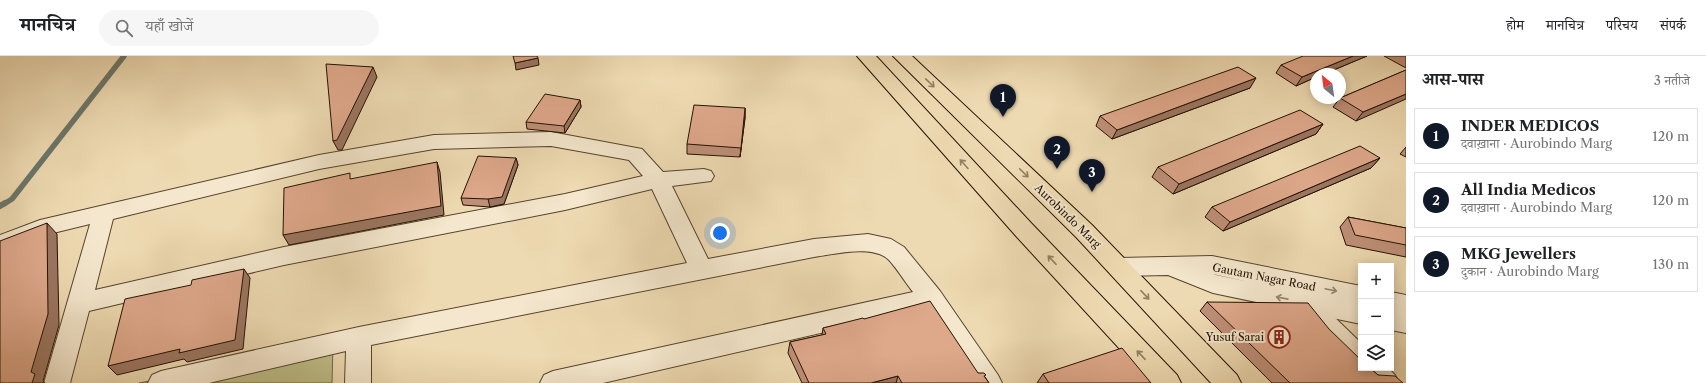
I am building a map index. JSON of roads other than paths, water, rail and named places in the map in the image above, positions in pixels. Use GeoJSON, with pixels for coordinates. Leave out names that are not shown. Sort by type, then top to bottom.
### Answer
{"type":"FeatureCollection","features":[{"type":"Feature","properties":{"kind":"highway"},"geometry":{"type":"LineString","coordinates":[[866,56],[1024,230],[1168,383]]}},
{"type":"Feature","properties":{"kind":"highway","name":"Aurobindo Marg"},"geometry":{"type":"LineString","coordinates":[[902,56],[1069,216],[1228,383]]}},
{"type":"Feature","properties":{"kind":"highway"},"geometry":{"type":"LineString","coordinates":[[923,56],[1049,177],[1069,216]]}},
{"type":"Feature","properties":{"kind":"street"},"geometry":{"type":"LineString","coordinates":[[0,245],[17,236],[40,228],[319,162],[434,142],[552,139],[635,154],[658,180],[702,269]]}},
{"type":"Feature","properties":{"kind":"street"},"geometry":{"type":"LineString","coordinates":[[80,303],[284,256],[565,202],[658,180],[704,176]]}},
{"type":"Feature","properties":{"kind":"street"},"geometry":{"type":"LineString","coordinates":[[57,383],[104,213]]}},
{"type":"Feature","properties":{"kind":"street"},"geometry":{"type":"LineString","coordinates":[[161,383],[358,337],[814,248],[868,242],[884,245],[896,253],[931,298],[989,383]]}},
{"type":"Feature","properties":{"kind":"street","name":"Gautam Nagar Road"},"geometry":{"type":"LineString","coordinates":[[1119,267],[1212,265],[1358,295]]}},
{"type":"Feature","properties":{"kind":"street"},"geometry":{"type":"LineString","coordinates":[[1169,266],[1214,284],[1358,313]]}},
{"type":"Feature","properties":{"kind":"street"},"geometry":{"type":"LineString","coordinates":[[553,383],[931,298]]}},
{"type":"Feature","properties":{"kind":"street"},"geometry":{"type":"LineString","coordinates":[[1307,303],[1317,316],[1358,357]]}},
{"type":"Feature","properties":{"kind":"street"},"geometry":{"type":"LineString","coordinates":[[1394,303],[1406,305]]}},
{"type":"Feature","properties":{"kind":"street"},"geometry":{"type":"LineString","coordinates":[[1394,320],[1406,322]]}},
{"type":"Feature","properties":{"kind":"street"},"geometry":{"type":"LineString","coordinates":[[358,337],[358,383]]}},
{"type":"Feature","properties":{"kind":"street"},"geometry":{"type":"LineString","coordinates":[[1373,371],[1386,383]]}},
{"type":"Feature","properties":{"kind":"waterway"},"geometry":{"type":"LineString","coordinates":[[4,204],[12,199],[124,56]]}},
{"type":"Feature","properties":{"kind":"waterway"},"geometry":{"type":"LineString","coordinates":[[0,206],[5,203]]}},
{"type":"Feature","properties":{"kind":"place","name":"INDER MEDICOS"},"geometry":{"type":"Point","coordinates":[1003,117]}},
{"type":"Feature","properties":{"kind":"place","name":"All India Medicos"},"geometry":{"type":"Point","coordinates":[1057,169]}},
{"type":"Feature","properties":{"kind":"place","name":"MKG Jewellers"},"geometry":{"type":"Point","coordinates":[1092,192]}},
{"type":"Feature","properties":{"kind":"place","name":"Yusuf Sarai"},"geometry":{"type":"Point","coordinates":[1279,337]}}]}
